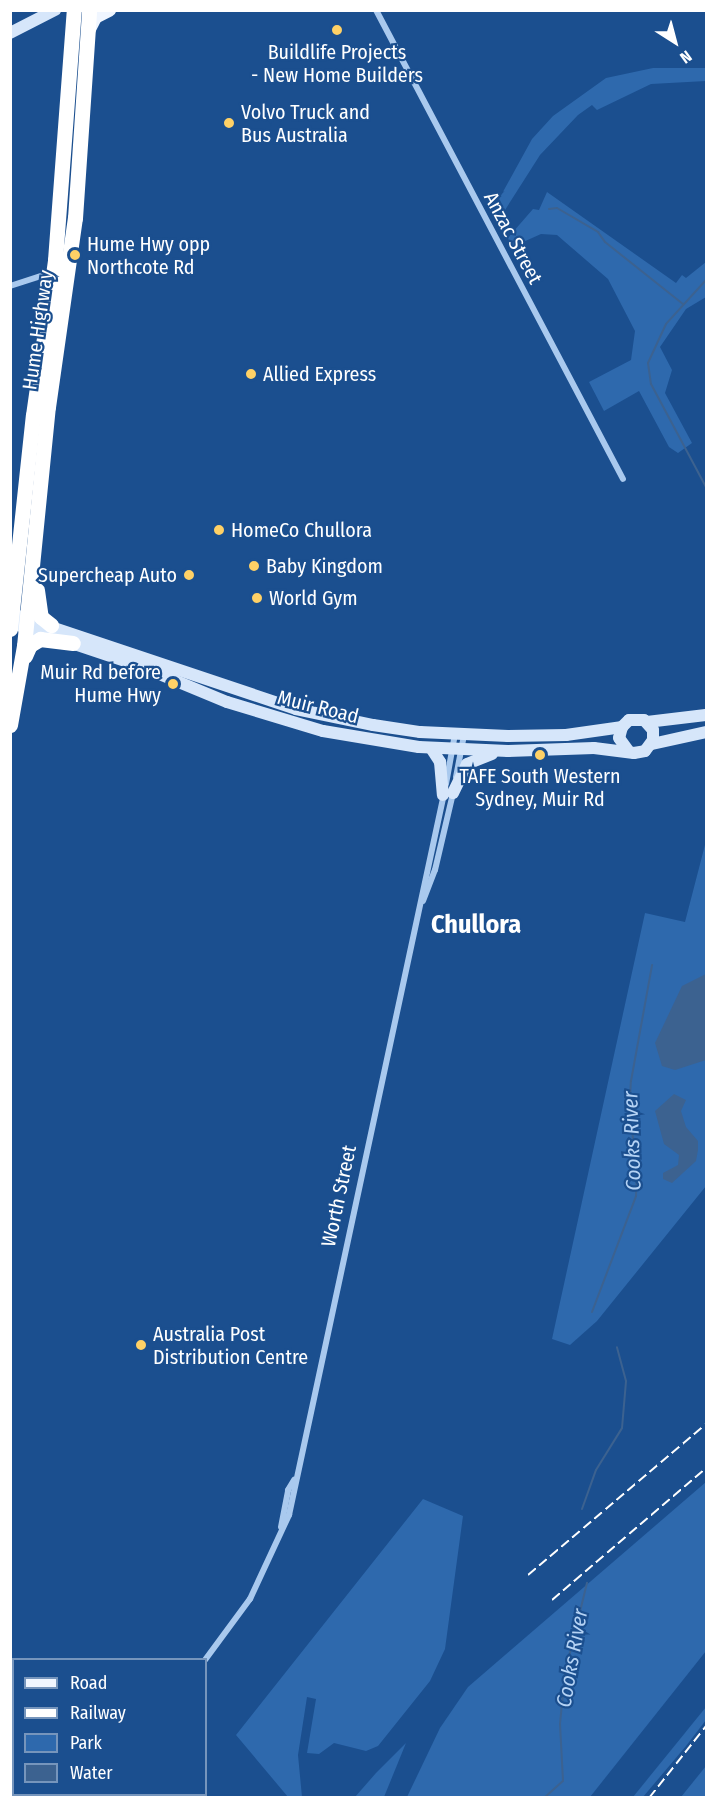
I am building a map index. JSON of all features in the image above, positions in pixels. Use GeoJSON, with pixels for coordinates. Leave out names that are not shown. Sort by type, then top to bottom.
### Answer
{"type":"FeatureCollection","features":[{"type":"Feature","properties":{"kind":"highway","name":"Hume Highway"},"geometry":{"type":"LineString","coordinates":[[10,725],[20,672],[18,622],[53,272],[74,10]]}},
{"type":"Feature","properties":{"kind":"highway","name":"Hume Highway"},"geometry":{"type":"LineString","coordinates":[[18,622],[35,534],[75,218],[89,10]]}},
{"type":"Feature","properties":{"kind":"highway"},"geometry":{"type":"LineString","coordinates":[[35,534],[39,609],[41,617],[51,625]]}},
{"type":"Feature","properties":{"kind":"highway"},"geometry":{"type":"LineString","coordinates":[[20,672],[26,652],[35,641],[73,643]]}},
{"type":"Feature","properties":{"kind":"main road"},"geometry":{"type":"LineString","coordinates":[[88,34],[95,17],[109,10]]}},
{"type":"Feature","properties":{"kind":"street"},"geometry":{"type":"LineString","coordinates":[[10,33],[55,10]]}},
{"type":"Feature","properties":{"kind":"street","name":"Anzac Street"},"geometry":{"type":"LineString","coordinates":[[376,10],[623,479]]}},
{"type":"Feature","properties":{"kind":"street"},"geometry":{"type":"LineString","coordinates":[[10,286],[53,272]]}},
{"type":"Feature","properties":{"kind":"street","name":"Muir Road"},"geometry":{"type":"LineString","coordinates":[[18,622],[51,625],[296,709],[373,725],[459,734],[566,735],[622,727]]}},
{"type":"Feature","properties":{"kind":"street","name":"Muir Road"},"geometry":{"type":"LineString","coordinates":[[18,622],[227,702],[342,735],[431,748],[508,751],[594,748],[629,752]]}},
{"type":"Feature","properties":{"kind":"street"},"geometry":{"type":"LineString","coordinates":[[706,715],[647,722],[634,719],[622,727],[621,744],[629,752],[640,753],[652,744],[706,732]]}},
{"type":"Feature","properties":{"kind":"street"},"geometry":{"type":"LineString","coordinates":[[647,722],[654,735],[652,744]]}},
{"type":"Feature","properties":{"kind":"street","name":"Worth Street"},"geometry":{"type":"LineString","coordinates":[[206,1658],[250,1599],[281,1530],[288,1490],[294,1479],[417,919],[435,870],[459,734]]}},
{"type":"Feature","properties":{"kind":"street"},"geometry":{"type":"LineString","coordinates":[[431,748],[440,762],[448,794]]}},
{"type":"Feature","properties":{"kind":"street"},"geometry":{"type":"LineString","coordinates":[[448,794],[470,762],[508,751]]}},
{"type":"Feature","properties":{"kind":"green space"},"geometry":{"type":"Polygon","coordinates":[[[653,68],[706,68],[706,81],[651,84],[597,110],[592,105],[578,115],[540,155],[498,221],[493,210],[532,139],[553,116],[606,78],[653,68]]]}},
{"type":"Feature","properties":{"kind":"green space"},"geometry":{"type":"Polygon","coordinates":[[[547,192],[676,283],[682,275],[686,278],[706,262],[706,297],[686,309],[660,347],[672,370],[665,393],[692,443],[678,453],[669,447],[639,391],[604,411],[589,382],[631,360],[635,331],[608,279],[557,235],[541,234],[512,247],[507,239],[533,209],[539,210],[547,192]]]}},
{"type":"Feature","properties":{"kind":"green space"},"geometry":{"type":"Polygon","coordinates":[[[706,841],[706,1186],[597,1321],[570,1345],[552,1339],[645,913],[685,922],[706,841]]]}},
{"type":"Feature","properties":{"kind":"green space"},"geometry":{"type":"Polygon","coordinates":[[[706,1482],[706,1651],[590,1797],[407,1797],[440,1728],[468,1687],[706,1482]]]}},
{"type":"Feature","properties":{"kind":"green space"},"geometry":{"type":"Polygon","coordinates":[[[423,1499],[463,1516],[445,1649],[430,1681],[378,1746],[366,1751],[334,1743],[319,1754],[307,1753],[316,1699],[307,1697],[298,1755],[302,1797],[288,1797],[236,1735],[423,1499]]]}},
{"type":"Feature","properties":{"kind":"green space"},"geometry":{"type":"Polygon","coordinates":[[[706,1707],[706,1720],[686,1746],[643,1797],[633,1797],[706,1707]]]}},
{"type":"Feature","properties":{"kind":"green space"},"geometry":{"type":"Polygon","coordinates":[[[406,1743],[384,1797],[355,1797],[376,1773],[406,1743]]]}},
{"type":"Feature","properties":{"kind":"green space"},"geometry":{"type":"Polygon","coordinates":[[[706,1766],[706,1797],[681,1797],[706,1766]]]}},
{"type":"Feature","properties":{"kind":"water"},"geometry":{"type":"Polygon","coordinates":[[[706,974],[706,1060],[675,1070],[662,1066],[655,1043],[682,986],[706,974]]]}},
{"type":"Feature","properties":{"kind":"water"},"geometry":{"type":"Polygon","coordinates":[[[674,1094],[686,1100],[681,1111],[686,1127],[698,1141],[698,1150],[696,1161],[672,1183],[663,1179],[663,1173],[678,1165],[679,1155],[664,1144],[655,1111],[674,1094]]]}},
{"type":"Feature","properties":{"kind":"waterway"},"geometry":{"type":"LineString","coordinates":[[549,209],[557,208],[598,232],[605,242],[683,304]]}},
{"type":"Feature","properties":{"kind":"waterway","name":"Cooks River"},"geometry":{"type":"LineString","coordinates":[[706,280],[666,324],[648,363],[651,384],[706,487]]}},
{"type":"Feature","properties":{"kind":"waterway","name":"Cooks River"},"geometry":{"type":"LineString","coordinates":[[592,1312],[636,1196],[637,1158],[629,1117],[631,1081],[652,965]]}},
{"type":"Feature","properties":{"kind":"waterway","name":"Cooks River"},"geometry":{"type":"LineString","coordinates":[[582,1509],[596,1470],[622,1428],[626,1381],[617,1347]]}},
{"type":"Feature","properties":{"kind":"waterway","name":"Cooks River"},"geometry":{"type":"LineString","coordinates":[[544,1798],[563,1781],[560,1724],[565,1673],[587,1583]]}},
{"type":"Feature","properties":{"kind":"railway"},"geometry":{"type":"LineString","coordinates":[[528,1575],[706,1424]]}},
{"type":"Feature","properties":{"kind":"railway"},"geometry":{"type":"LineString","coordinates":[[552,1600],[706,1468]]}},
{"type":"Feature","properties":{"kind":"railway"},"geometry":{"type":"LineString","coordinates":[[649,1798],[706,1726]]}},
{"type":"Feature","properties":{"kind":"place","name":"Buildlife Projects - New Home Builders"},"geometry":{"type":"Point","coordinates":[337,30]}},
{"type":"Feature","properties":{"kind":"place","name":"Volvo Truck and Bus Australia"},"geometry":{"type":"Point","coordinates":[229,123]}},
{"type":"Feature","properties":{"kind":"place","name":"Hume Hwy opp Northcote Rd"},"geometry":{"type":"Point","coordinates":[75,255]}},
{"type":"Feature","properties":{"kind":"place","name":"Allied Express"},"geometry":{"type":"Point","coordinates":[251,374]}},
{"type":"Feature","properties":{"kind":"place","name":"HomeCo Chullora"},"geometry":{"type":"Point","coordinates":[219,530]}},
{"type":"Feature","properties":{"kind":"place","name":"Baby Kingdom"},"geometry":{"type":"Point","coordinates":[254,566]}},
{"type":"Feature","properties":{"kind":"place","name":"Supercheap Auto"},"geometry":{"type":"Point","coordinates":[189,575]}},
{"type":"Feature","properties":{"kind":"place","name":"World Gym"},"geometry":{"type":"Point","coordinates":[257,598]}},
{"type":"Feature","properties":{"kind":"place","name":"Muir Rd before Hume Hwy"},"geometry":{"type":"Point","coordinates":[173,684]}},
{"type":"Feature","properties":{"kind":"place","name":"TAFE South Western Sydney, Muir Rd"},"geometry":{"type":"Point","coordinates":[540,755]}},
{"type":"Feature","properties":{"kind":"place","name":"Australia Post Distribution Centre"},"geometry":{"type":"Point","coordinates":[141,1345]}},
{"type":"Feature","properties":{"kind":"district","name":"Chullora"},"geometry":{"type":"Point","coordinates":[476,925]}}]}
